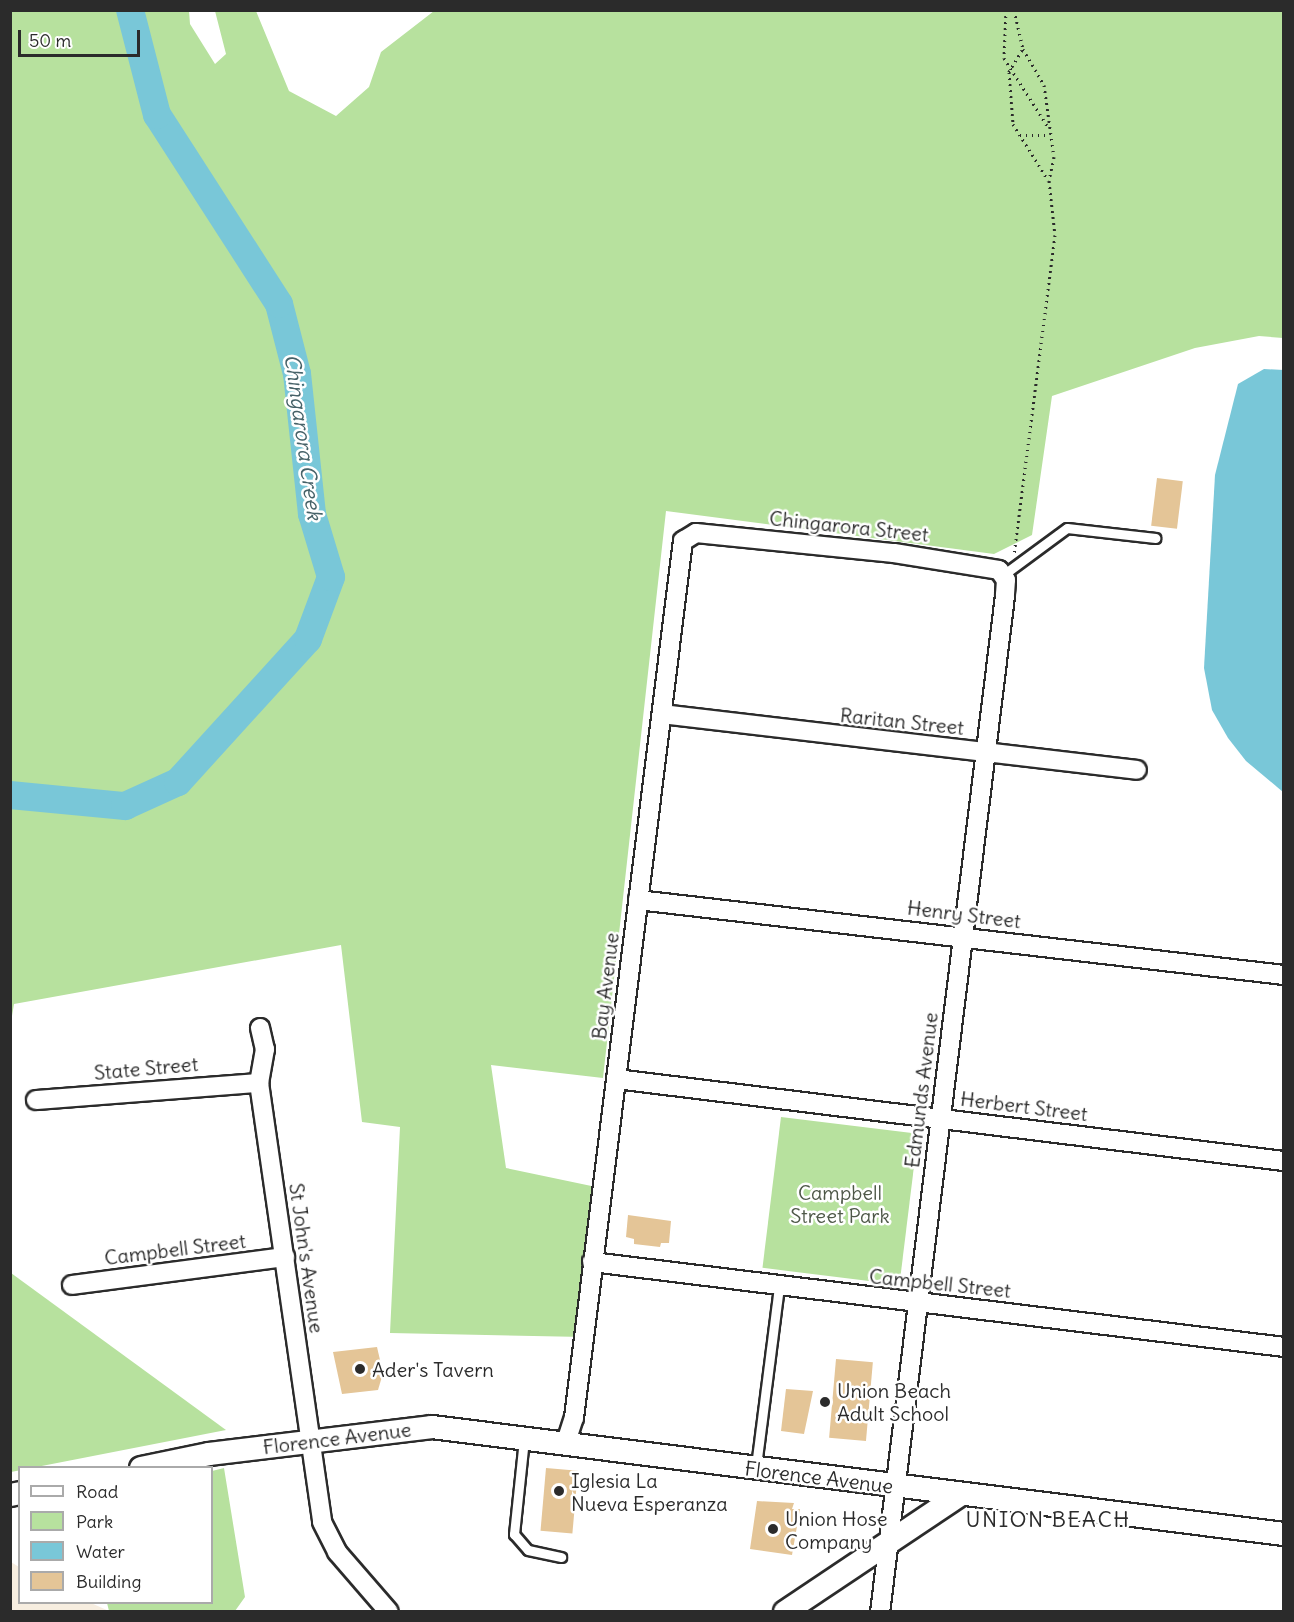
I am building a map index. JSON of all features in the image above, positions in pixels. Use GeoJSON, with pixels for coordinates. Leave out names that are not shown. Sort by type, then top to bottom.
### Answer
{"type":"FeatureCollection","features":[{"type":"Feature","properties":{"kind":"street","name":"Chingarora Street"},"geometry":{"type":"LineString","coordinates":[[687,534],[981,564],[1008,571]]}},
{"type":"Feature","properties":{"kind":"street","name":"Bay Avenue"},"geometry":{"type":"LineString","coordinates":[[566,1445],[574,1418],[662,714],[680,551],[687,534]]}},
{"type":"Feature","properties":{"kind":"street","name":"Edmunds Avenue"},"geometry":{"type":"LineString","coordinates":[[880,1611],[1008,571]]}},
{"type":"Feature","properties":{"kind":"street","name":"Raritan Street"},"geometry":{"type":"LineString","coordinates":[[662,714],[1137,770]]}},
{"type":"Feature","properties":{"kind":"street","name":"Henry Street"},"geometry":{"type":"LineString","coordinates":[[638,900],[1284,975]]}},
{"type":"Feature","properties":{"kind":"street","name":"St John's Avenue"},"geometry":{"type":"LineString","coordinates":[[260,1028],[264,1049],[259,1083],[310,1440],[329,1540],[389,1611]]}},
{"type":"Feature","properties":{"kind":"street","name":"Herbert Street"},"geometry":{"type":"LineString","coordinates":[[616,1079],[1284,1161]]}},
{"type":"Feature","properties":{"kind":"street","name":"State Street"},"geometry":{"type":"LineString","coordinates":[[36,1100],[259,1083]]}},
{"type":"Feature","properties":{"kind":"street","name":"Campbell Street"},"geometry":{"type":"LineString","coordinates":[[72,1285],[285,1257]]}},
{"type":"Feature","properties":{"kind":"street","name":"Campbell Street"},"geometry":{"type":"LineString","coordinates":[[592,1262],[917,1304],[1284,1347]]}},
{"type":"Feature","properties":{"kind":"street","name":"Florence Avenue"},"geometry":{"type":"LineString","coordinates":[[147,1466],[310,1440],[432,1427],[1284,1534]]}},
{"type":"Feature","properties":{"kind":"street"},"geometry":{"type":"LineString","coordinates":[[785,1611],[960,1495]]}},
{"type":"Feature","properties":{"kind":"lane"},"geometry":{"type":"LineString","coordinates":[[1008,571],[1069,527],[1155,538]]}},
{"type":"Feature","properties":{"kind":"lane"},"geometry":{"type":"LineString","coordinates":[[755,1469],[779,1287]]}},
{"type":"Feature","properties":{"kind":"lane"},"geometry":{"type":"LineString","coordinates":[[524,1439],[514,1534],[528,1550],[561,1557]]}},
{"type":"Feature","properties":{"kind":"path"},"geometry":{"type":"LineString","coordinates":[[1006,10],[1004,58],[1010,72],[1049,127]]}},
{"type":"Feature","properties":{"kind":"path"},"geometry":{"type":"LineString","coordinates":[[1008,571],[1017,510],[1034,427],[1054,258],[1049,181],[1054,157],[1044,85],[1023,49],[1014,10]]}},
{"type":"Feature","properties":{"kind":"path"},"geometry":{"type":"LineString","coordinates":[[1023,49],[1010,72],[1013,124],[1049,181]]}},
{"type":"Feature","properties":{"kind":"path"},"geometry":{"type":"LineString","coordinates":[[1020,135],[1050,135]]}},
{"type":"Feature","properties":{"kind":"shaded area"},"geometry":{"type":"Polygon","coordinates":[[[11,1562],[18,1566],[18,1604],[93,1604],[109,1611],[11,1611],[11,1562]]]}},
{"type":"Feature","properties":{"kind":"green space"},"geometry":{"type":"Polygon","coordinates":[[[10,11],[189,11],[190,24],[215,64],[226,54],[215,11],[256,11],[289,91],[336,116],[369,87],[381,52],[434,11],[1283,11],[1283,338],[1259,336],[1195,348],[1052,396],[1032,535],[994,554],[666,511],[603,1078],[491,1065],[506,1168],[601,1188],[584,1337],[390,1333],[400,1127],[362,1122],[341,945],[14,1004],[11,1022],[10,11]]]}},
{"type":"Feature","properties":{"kind":"green space","name":"Campbell Street Park"},"geometry":{"type":"Polygon","coordinates":[[[781,1117],[918,1134],[899,1285],[762,1268],[781,1117]]]}},
{"type":"Feature","properties":{"kind":"green space"},"geometry":{"type":"Polygon","coordinates":[[[11,1273],[226,1430],[42,1466],[18,1466],[18,1471],[11,1472],[11,1273]]]}},
{"type":"Feature","properties":{"kind":"green space"},"geometry":{"type":"Polygon","coordinates":[[[224,1468],[245,1597],[235,1611],[109,1611],[107,1604],[213,1604],[213,1471],[224,1468]]]}},
{"type":"Feature","properties":{"kind":"water"},"geometry":{"type":"Polygon","coordinates":[[[1264,369],[1284,370],[1283,792],[1246,761],[1228,738],[1212,710],[1204,668],[1215,475],[1238,384],[1264,369]]]}},
{"type":"Feature","properties":{"kind":"building"},"geometry":{"type":"Polygon","coordinates":[[[1157,478],[1183,481],[1177,529],[1151,526],[1157,478]]]}},
{"type":"Feature","properties":{"kind":"building"},"geometry":{"type":"Polygon","coordinates":[[[628,1215],[671,1221],[669,1243],[661,1243],[660,1247],[634,1244],[634,1239],[626,1237],[628,1215]]]}},
{"type":"Feature","properties":{"kind":"building","name":"Ader's Tavern"},"geometry":{"type":"Polygon","coordinates":[[[377,1347],[383,1373],[378,1390],[342,1394],[333,1352],[377,1347]]]}},
{"type":"Feature","properties":{"kind":"building"},"geometry":{"type":"Polygon","coordinates":[[[836,1359],[873,1362],[866,1441],[829,1438],[836,1359]]]}},
{"type":"Feature","properties":{"kind":"building"},"geometry":{"type":"Polygon","coordinates":[[[786,1389],[813,1391],[804,1434],[781,1431],[786,1389]]]}},
{"type":"Feature","properties":{"kind":"building","name":"Iglesia La Nueva Esperanza"},"geometry":{"type":"Polygon","coordinates":[[[546,1468],[578,1471],[572,1534],[541,1531],[546,1468]]]}},
{"type":"Feature","properties":{"kind":"building"},"geometry":{"type":"Polygon","coordinates":[[[757,1501],[794,1503],[792,1509],[800,1509],[792,1555],[750,1549],[757,1501]]]}},
{"type":"Feature","properties":{"kind":"waterway","name":"Chingarora Creek"},"geometry":{"type":"LineString","coordinates":[[10,795],[125,806],[178,782],[308,639],[331,577],[312,514],[297,374],[279,304],[157,115],[130,10]]}},
{"type":"Feature","properties":{"kind":"place","name":"Ader's Tavern"},"geometry":{"type":"Point","coordinates":[360,1369]}},
{"type":"Feature","properties":{"kind":"place","name":"Union Beach Adult School"},"geometry":{"type":"Point","coordinates":[825,1402]}},
{"type":"Feature","properties":{"kind":"place","name":"Iglesia La Nueva Esperanza"},"geometry":{"type":"Point","coordinates":[559,1491]}},
{"type":"Feature","properties":{"kind":"place","name":"Union Hose Company"},"geometry":{"type":"Point","coordinates":[773,1529]}},
{"type":"Feature","properties":{"kind":"district","name":"UNION BEACH"},"geometry":{"type":"Point","coordinates":[1048,1520]}}]}
